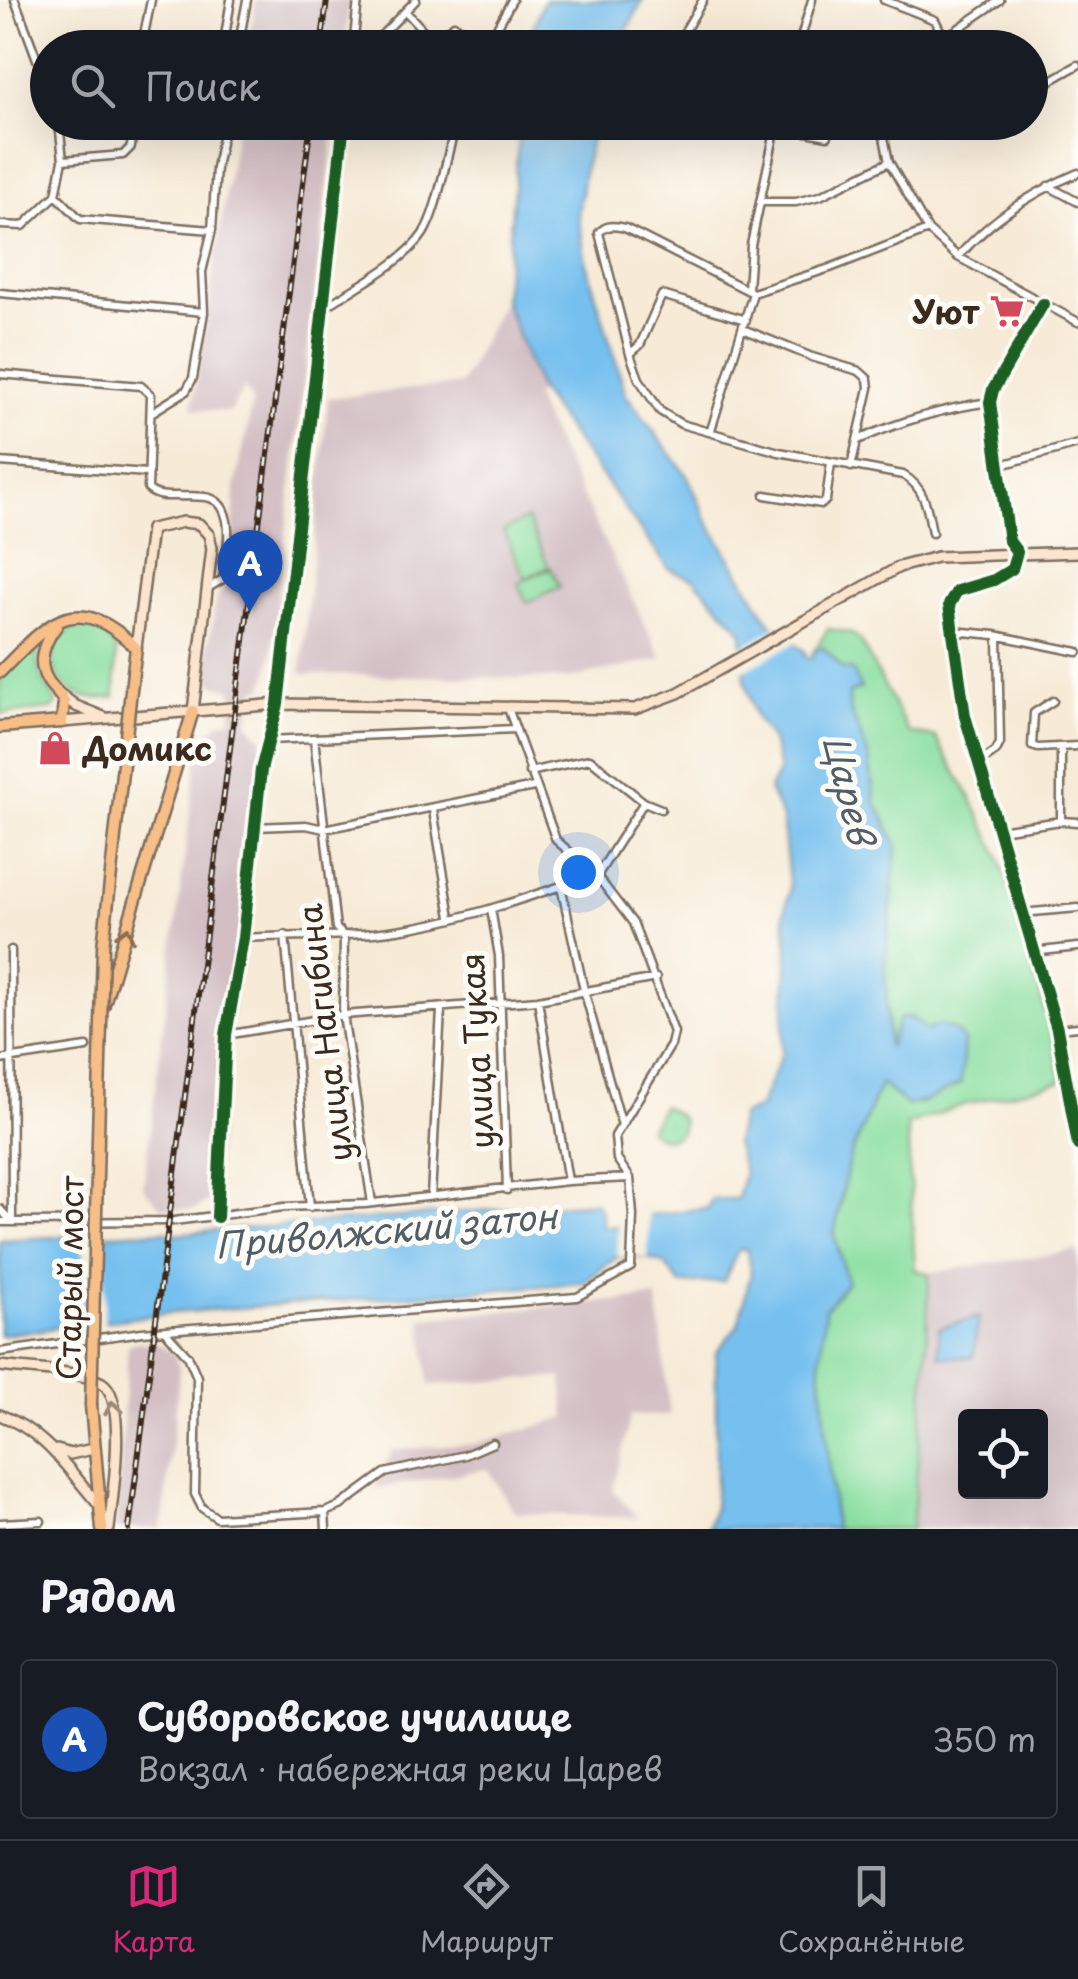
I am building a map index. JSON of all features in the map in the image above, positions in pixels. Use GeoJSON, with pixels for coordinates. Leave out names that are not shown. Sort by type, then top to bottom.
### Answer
{"type":"FeatureCollection","features":[{"type":"Feature","properties":{"kind":"main road"},"geometry":{"type":"LineString","coordinates":[[192,522],[205,528],[212,548],[193,710],[99,1028],[108,888],[151,529],[192,522]]}},
{"type":"Feature","properties":{"kind":"main road"},"geometry":{"type":"LineString","coordinates":[[0,727],[278,704],[635,709],[678,693],[886,572],[921,559],[1078,552]]}},
{"type":"Feature","properties":{"kind":"main road"},"geometry":{"type":"LineString","coordinates":[[0,672],[42,632],[65,618],[83,615],[105,621],[136,648]]}},
{"type":"Feature","properties":{"kind":"main road"},"geometry":{"type":"LineString","coordinates":[[65,618],[46,642],[42,662],[48,681],[76,706],[105,718]]}},
{"type":"Feature","properties":{"kind":"main road"},"geometry":{"type":"LineString","coordinates":[[60,694],[64,706],[62,722]]}},
{"type":"Feature","properties":{"kind":"main road","name":"Старый мост"},"geometry":{"type":"LineString","coordinates":[[99,1028],[91,1405],[99,1506],[106,1529]]}},
{"type":"Feature","properties":{"kind":"main road"},"geometry":{"type":"LineString","coordinates":[[0,1366],[77,1376],[110,1389],[117,1411],[112,1505],[106,1529]]}},
{"type":"Feature","properties":{"kind":"main road"},"geometry":{"type":"LineString","coordinates":[[0,1415],[31,1430],[50,1446],[99,1506],[112,1505]]}},
{"type":"Feature","properties":{"kind":"main road"},"geometry":{"type":"LineString","coordinates":[[50,1446],[70,1454],[93,1449]]}},
{"type":"Feature","properties":{"kind":"street"},"geometry":{"type":"LineString","coordinates":[[16,0],[30,38]]}},
{"type":"Feature","properties":{"kind":"street"},"geometry":{"type":"LineString","coordinates":[[145,30],[151,0]]}},
{"type":"Feature","properties":{"kind":"street"},"geometry":{"type":"LineString","coordinates":[[226,30],[231,0]]}},
{"type":"Feature","properties":{"kind":"street"},"geometry":{"type":"LineString","coordinates":[[241,30],[247,0]]}},
{"type":"Feature","properties":{"kind":"street"},"geometry":{"type":"LineString","coordinates":[[354,30],[358,0]]}},
{"type":"Feature","properties":{"kind":"street"},"geometry":{"type":"LineString","coordinates":[[388,30],[416,0]]}},
{"type":"Feature","properties":{"kind":"street"},"geometry":{"type":"LineString","coordinates":[[496,30],[512,0]]}},
{"type":"Feature","properties":{"kind":"street"},"geometry":{"type":"LineString","coordinates":[[686,30],[703,0]]}},
{"type":"Feature","properties":{"kind":"street"},"geometry":{"type":"LineString","coordinates":[[803,30],[812,0]]}},
{"type":"Feature","properties":{"kind":"street"},"geometry":{"type":"LineString","coordinates":[[884,0],[935,20],[940,30]]}},
{"type":"Feature","properties":{"kind":"street"},"geometry":{"type":"LineString","coordinates":[[980,11],[984,0]]}},
{"type":"Feature","properties":{"kind":"street"},"geometry":{"type":"LineString","coordinates":[[954,30],[1000,0]]}},
{"type":"Feature","properties":{"kind":"street"},"geometry":{"type":"LineString","coordinates":[[406,13],[422,30]]}},
{"type":"Feature","properties":{"kind":"street"},"geometry":{"type":"LineString","coordinates":[[1048,82],[1078,65]]}},
{"type":"Feature","properties":{"kind":"street"},"geometry":{"type":"LineString","coordinates":[[0,225],[26,224],[56,194],[63,160],[61,140]]}},
{"type":"Feature","properties":{"kind":"street"},"geometry":{"type":"LineString","coordinates":[[63,160],[123,155],[131,140]]}},
{"type":"Feature","properties":{"kind":"street"},"geometry":{"type":"LineString","coordinates":[[150,414],[191,385],[204,312],[202,272],[212,230],[221,140]]}},
{"type":"Feature","properties":{"kind":"street"},"geometry":{"type":"LineString","coordinates":[[217,1217],[226,1036],[243,938],[261,770],[278,704],[342,140]]}},
{"type":"Feature","properties":{"kind":"street"},"geometry":{"type":"LineString","coordinates":[[323,309],[400,257],[420,238],[451,140]]}},
{"type":"Feature","properties":{"kind":"street"},"geometry":{"type":"LineString","coordinates":[[711,430],[745,324],[751,291],[751,245],[773,140]]}},
{"type":"Feature","properties":{"kind":"street"},"geometry":{"type":"LineString","coordinates":[[884,140],[888,162],[928,230],[958,257],[1078,322]]}},
{"type":"Feature","properties":{"kind":"street"},"geometry":{"type":"LineString","coordinates":[[760,202],[796,202],[820,196],[888,162]]}},
{"type":"Feature","properties":{"kind":"street"},"geometry":{"type":"LineString","coordinates":[[958,257],[978,234],[1048,186],[1078,173]]}},
{"type":"Feature","properties":{"kind":"street"},"geometry":{"type":"LineString","coordinates":[[1048,186],[1078,202]]}},
{"type":"Feature","properties":{"kind":"street"},"geometry":{"type":"LineString","coordinates":[[56,194],[80,219],[212,230]]}},
{"type":"Feature","properties":{"kind":"street"},"geometry":{"type":"LineString","coordinates":[[928,230],[830,268],[751,291],[644,236],[612,225],[599,233],[630,354],[660,410],[681,424],[780,452],[910,479],[926,501],[932,533]]}},
{"type":"Feature","properties":{"kind":"street"},"geometry":{"type":"LineString","coordinates":[[0,293],[204,312]]}},
{"type":"Feature","properties":{"kind":"street"},"geometry":{"type":"LineString","coordinates":[[630,354],[640,345],[662,294],[745,324],[812,357],[859,370],[868,379],[869,388],[851,467]]}},
{"type":"Feature","properties":{"kind":"street"},"geometry":{"type":"LineString","coordinates":[[1042,304],[990,402],[1009,540],[1016,552],[1012,569],[953,594],[949,605],[966,716],[1057,1030],[1078,1145]]}},
{"type":"Feature","properties":{"kind":"street"},"geometry":{"type":"LineString","coordinates":[[0,374],[141,386],[151,395],[146,486],[152,494],[211,498],[220,506],[228,530],[224,577],[208,588]]}},
{"type":"Feature","properties":{"kind":"street"},"geometry":{"type":"LineString","coordinates":[[857,440],[924,416],[990,402]]}},
{"type":"Feature","properties":{"kind":"street"},"geometry":{"type":"LineString","coordinates":[[1001,465],[1078,444]]}},
{"type":"Feature","properties":{"kind":"street"},"geometry":{"type":"LineString","coordinates":[[0,462],[147,474]]}},
{"type":"Feature","properties":{"kind":"street"},"geometry":{"type":"LineString","coordinates":[[764,494],[822,504],[826,500],[831,463]]}},
{"type":"Feature","properties":{"kind":"street"},"geometry":{"type":"LineString","coordinates":[[953,630],[1078,652]]}},
{"type":"Feature","properties":{"kind":"street"},"geometry":{"type":"LineString","coordinates":[[979,762],[996,752],[1000,743],[998,636]]}},
{"type":"Feature","properties":{"kind":"street"},"geometry":{"type":"LineString","coordinates":[[1052,701],[1034,713],[1031,744],[1034,748],[1078,746]]}},
{"type":"Feature","properties":{"kind":"street"},"geometry":{"type":"LineString","coordinates":[[0,1352],[166,1332],[576,1297],[631,1267],[630,1178],[615,1151],[616,1136],[674,1038],[656,978],[626,911],[597,876],[556,840],[508,707]]}},
{"type":"Feature","properties":{"kind":"street"},"geometry":{"type":"LineString","coordinates":[[270,740],[515,729]]}},
{"type":"Feature","properties":{"kind":"street","name":"улица Нагибина"},"geometry":{"type":"LineString","coordinates":[[314,738],[336,928],[344,936],[344,1015],[372,1203]]}},
{"type":"Feature","properties":{"kind":"street"},"geometry":{"type":"LineString","coordinates":[[1061,747],[1061,820]]}},
{"type":"Feature","properties":{"kind":"street"},"geometry":{"type":"LineString","coordinates":[[530,772],[590,760],[644,802],[660,809]]}},
{"type":"Feature","properties":{"kind":"street"},"geometry":{"type":"LineString","coordinates":[[255,827],[306,825],[324,829],[535,787]]}},
{"type":"Feature","properties":{"kind":"street"},"geometry":{"type":"LineString","coordinates":[[597,876],[644,802]]}},
{"type":"Feature","properties":{"kind":"street"},"geometry":{"type":"LineString","coordinates":[[434,810],[451,917]]}},
{"type":"Feature","properties":{"kind":"street"},"geometry":{"type":"LineString","coordinates":[[999,830],[1061,820],[1078,822]]}},
{"type":"Feature","properties":{"kind":"street"},"geometry":{"type":"LineString","coordinates":[[571,856],[561,886],[584,990],[622,1123]]}},
{"type":"Feature","properties":{"kind":"street"},"geometry":{"type":"LineString","coordinates":[[243,938],[344,936],[420,927],[561,886]]}},
{"type":"Feature","properties":{"kind":"street"},"geometry":{"type":"LineString","coordinates":[[1021,913],[1078,908]]}},
{"type":"Feature","properties":{"kind":"street","name":"улица Тукая"},"geometry":{"type":"LineString","coordinates":[[491,909],[500,956],[508,1190]]}},
{"type":"Feature","properties":{"kind":"street"},"geometry":{"type":"LineString","coordinates":[[284,935],[310,1207]]}},
{"type":"Feature","properties":{"kind":"street"},"geometry":{"type":"LineString","coordinates":[[1032,952],[1078,947]]}},
{"type":"Feature","properties":{"kind":"street"},"geometry":{"type":"LineString","coordinates":[[11,950],[12,1222]]}},
{"type":"Feature","properties":{"kind":"street"},"geometry":{"type":"LineString","coordinates":[[226,1036],[344,1015],[502,1005],[656,978]]}},
{"type":"Feature","properties":{"kind":"street"},"geometry":{"type":"LineString","coordinates":[[538,1000],[568,1181]]}},
{"type":"Feature","properties":{"kind":"street"},"geometry":{"type":"LineString","coordinates":[[431,1196],[441,1010]]}},
{"type":"Feature","properties":{"kind":"street"},"geometry":{"type":"LineString","coordinates":[[1057,1030],[1078,1027]]}},
{"type":"Feature","properties":{"kind":"street"},"geometry":{"type":"LineString","coordinates":[[0,1060],[87,1046]]}},
{"type":"Feature","properties":{"kind":"street"},"geometry":{"type":"LineString","coordinates":[[0,1222],[174,1221],[284,1207],[372,1203],[630,1178]]}},
{"type":"Feature","properties":{"kind":"street"},"geometry":{"type":"LineString","coordinates":[[0,1209],[12,1222]]}},
{"type":"Feature","properties":{"kind":"street"},"geometry":{"type":"LineString","coordinates":[[166,1332],[188,1356],[197,1377],[195,1494],[202,1508],[217,1518],[324,1512],[340,1506],[385,1473],[464,1455],[493,1442]]}},
{"type":"Feature","properties":{"kind":"street"},"geometry":{"type":"LineString","coordinates":[[324,1512],[326,1529]]}},
{"type":"Feature","properties":{"kind":"street"},"geometry":{"type":"LineString","coordinates":[[0,1523],[41,1520]]}},
{"type":"Feature","properties":{"kind":"shaded area"},"geometry":{"type":"Polygon","coordinates":[[[256,0],[350,0],[346,30],[252,30],[256,0]]]}},
{"type":"Feature","properties":{"kind":"shaded area"},"geometry":{"type":"Polygon","coordinates":[[[234,140],[333,140],[270,666],[264,687],[254,691],[248,723],[263,739],[214,1182],[210,1200],[194,1210],[161,1208],[143,1187],[199,742],[220,722],[231,720],[233,690],[211,683],[206,658],[218,594],[231,582],[235,487],[253,402],[244,387],[230,412],[192,409],[234,140]]]}},
{"type":"Feature","properties":{"kind":"shaded area"},"geometry":{"type":"Polygon","coordinates":[[[504,299],[539,390],[534,398],[662,659],[567,679],[301,674],[328,398],[461,384],[504,299]]]}},
{"type":"Feature","properties":{"kind":"shaded area"},"geometry":{"type":"Polygon","coordinates":[[[1078,1250],[1078,1529],[912,1529],[926,1364],[929,1273],[1078,1250]]]}},
{"type":"Feature","properties":{"kind":"shaded area"},"geometry":{"type":"Polygon","coordinates":[[[657,1297],[670,1416],[631,1415],[613,1490],[638,1518],[515,1513],[488,1469],[375,1488],[392,1450],[474,1444],[566,1418],[562,1377],[429,1385],[422,1318],[657,1297]]]}},
{"type":"Feature","properties":{"kind":"shaded area"},"geometry":{"type":"Polygon","coordinates":[[[128,1344],[158,1344],[174,1353],[180,1370],[162,1529],[116,1529],[128,1344]]]}},
{"type":"Feature","properties":{"kind":"green space"},"geometry":{"type":"Polygon","coordinates":[[[527,519],[549,567],[525,578],[503,531],[527,519]]]}},
{"type":"Feature","properties":{"kind":"green space"},"geometry":{"type":"Polygon","coordinates":[[[551,568],[560,587],[527,602],[518,583],[551,568]]]}},
{"type":"Feature","properties":{"kind":"green space"},"geometry":{"type":"Polygon","coordinates":[[[82,626],[100,630],[116,647],[115,697],[82,696],[70,690],[55,671],[54,649],[60,639],[82,626]]]}},
{"type":"Feature","properties":{"kind":"green space"},"geometry":{"type":"Polygon","coordinates":[[[828,629],[851,633],[860,640],[909,733],[935,737],[970,796],[999,856],[1054,1042],[1061,1081],[966,1104],[907,1125],[915,1270],[929,1273],[926,1364],[912,1529],[835,1529],[820,1364],[825,1309],[847,1282],[834,1234],[849,1159],[881,1083],[906,1105],[924,1102],[961,1083],[927,1030],[911,1017],[888,1050],[885,963],[897,845],[875,801],[868,755],[849,707],[849,693],[860,688],[823,647],[814,651],[828,629]]]}},
{"type":"Feature","properties":{"kind":"green space"},"geometry":{"type":"Polygon","coordinates":[[[40,639],[38,669],[57,704],[52,709],[0,714],[0,680],[40,639]]]}},
{"type":"Feature","properties":{"kind":"green space"},"geometry":{"type":"Polygon","coordinates":[[[662,1106],[682,1122],[681,1132],[673,1137],[661,1137],[649,1130],[662,1106]]]}},
{"type":"Feature","properties":{"kind":"water"},"geometry":{"type":"Polygon","coordinates":[[[544,0],[643,0],[627,30],[533,30],[544,0]]]}},
{"type":"Feature","properties":{"kind":"water"},"geometry":{"type":"Polygon","coordinates":[[[518,140],[591,140],[578,214],[586,263],[626,395],[688,477],[708,522],[770,623],[805,651],[805,657],[811,658],[814,651],[823,647],[843,669],[852,670],[861,688],[849,693],[849,707],[868,755],[875,801],[897,845],[885,963],[888,1047],[899,1019],[904,1018],[927,1030],[941,1025],[954,1030],[964,1041],[961,1083],[924,1102],[906,1105],[881,1083],[849,1159],[834,1234],[847,1282],[825,1309],[820,1364],[835,1529],[707,1529],[714,1508],[716,1475],[716,1353],[738,1325],[751,1273],[747,1249],[738,1250],[724,1281],[680,1284],[665,1264],[648,1258],[617,1257],[583,1283],[170,1313],[0,1335],[0,1240],[164,1231],[173,1234],[595,1202],[602,1214],[602,1226],[648,1227],[649,1215],[707,1208],[712,1199],[737,1199],[744,1172],[735,1143],[741,1116],[759,1107],[782,1054],[788,948],[784,914],[790,889],[782,818],[769,789],[779,770],[772,740],[756,718],[745,680],[742,631],[694,579],[669,569],[539,390],[504,299],[518,140]]]}},
{"type":"Feature","properties":{"kind":"water"},"geometry":{"type":"Polygon","coordinates":[[[979,1317],[973,1358],[939,1356],[939,1328],[979,1317]]]}},
{"type":"Feature","properties":{"kind":"pier"},"geometry":{"type":"Polygon","coordinates":[[[780,625],[799,641],[739,673],[738,649],[780,625]]]}},
{"type":"Feature","properties":{"kind":"pier"},"geometry":{"type":"Polygon","coordinates":[[[644,1215],[649,1215],[648,1258],[617,1257],[618,1222],[644,1222],[644,1215]]]}},
{"type":"Feature","properties":{"kind":"pier"},"geometry":{"type":"Polygon","coordinates":[[[105,1229],[104,1326],[82,1329],[84,1230],[105,1229]]]}},
{"type":"Feature","properties":{"kind":"railway"},"geometry":{"type":"LineString","coordinates":[[323,30],[327,0]]}},
{"type":"Feature","properties":{"kind":"railway"},"geometry":{"type":"LineString","coordinates":[[129,1529],[309,140]]}},
{"type":"Feature","properties":{"kind":"cycle path"},"geometry":{"type":"LineString","coordinates":[[217,1217],[226,1035],[243,938],[261,770],[278,704],[342,140]]}},
{"type":"Feature","properties":{"kind":"cycle path"},"geometry":{"type":"LineString","coordinates":[[1043,304],[993,390],[990,402],[1009,541],[1017,552],[1012,569],[994,580],[957,591],[949,605],[965,716],[1057,1029],[1078,1145]]}},
{"type":"Feature","properties":{"kind":"place","name":"Уют"},"geometry":{"type":"Point","coordinates":[1007,311]}},
{"type":"Feature","properties":{"kind":"place","name":"Суворовское училище"},"geometry":{"type":"Point","coordinates":[250,612]}},
{"type":"Feature","properties":{"kind":"place","name":"Домикс"},"geometry":{"type":"Point","coordinates":[55,748]}},
{"type":"Feature","properties":{"kind":"water label","name":"Царев"},"geometry":{"type":"Point","coordinates":[850,789]}},
{"type":"Feature","properties":{"kind":"water label","name":"Приволжский затон"},"geometry":{"type":"Point","coordinates":[386,1229]}}]}
